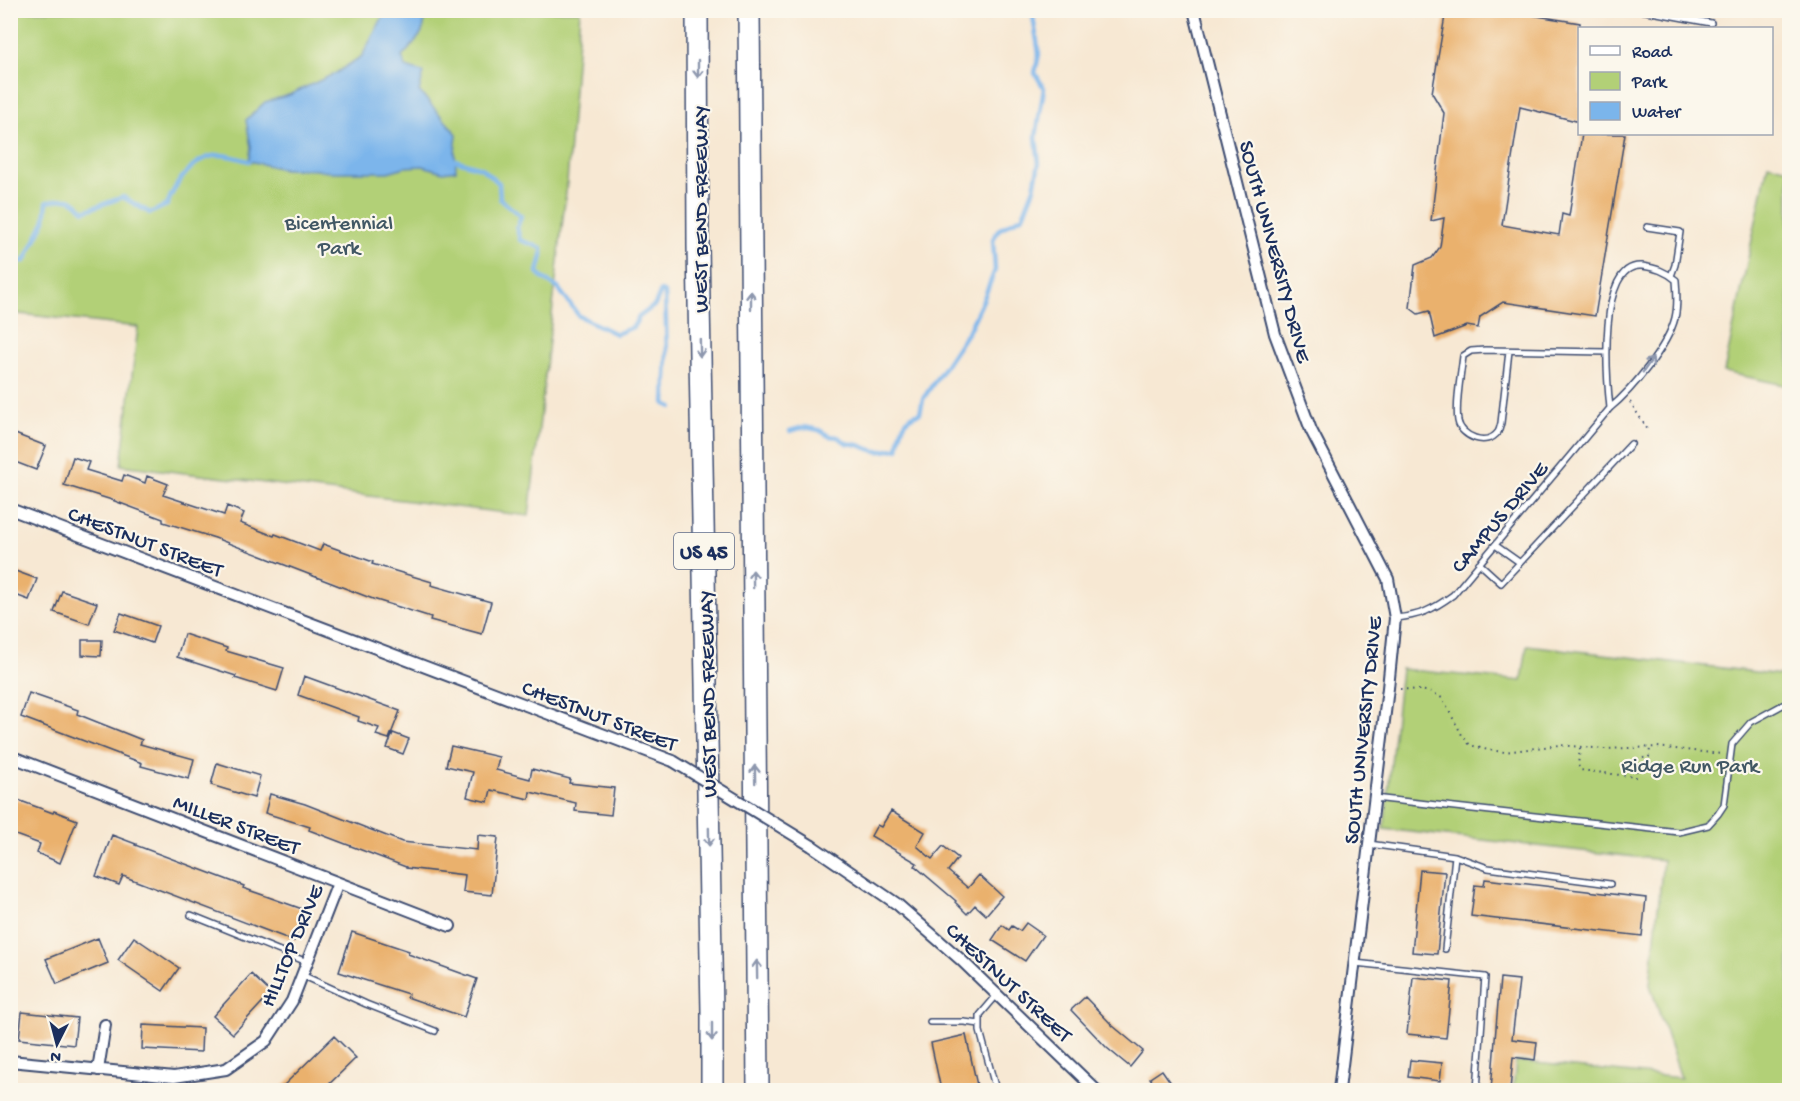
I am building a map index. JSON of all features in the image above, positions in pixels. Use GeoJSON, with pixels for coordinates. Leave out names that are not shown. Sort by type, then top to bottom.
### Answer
{"type":"FeatureCollection","features":[{"type":"Feature","properties":{"kind":"highway","name":"WEST BEND FREEWAY"},"geometry":{"type":"LineString","coordinates":[[697,10],[698,258],[712,1090]]}},
{"type":"Feature","properties":{"kind":"highway","name":"US 45"},"geometry":{"type":"LineString","coordinates":[[749,10],[758,1090]]}},
{"type":"Feature","properties":{"kind":"street","name":"SOUTH UNIVERSITY DRIVE"},"geometry":{"type":"LineString","coordinates":[[1194,10],[1275,334],[1311,430],[1388,579],[1395,618],[1339,1090]]}},
{"type":"Feature","properties":{"kind":"street","name":"CHESTNUT STREET"},"geometry":{"type":"LineString","coordinates":[[10,508],[673,761],[812,846],[897,904],[960,958],[1096,1090]]}},
{"type":"Feature","properties":{"kind":"street","name":"MILLER STREET"},"geometry":{"type":"LineString","coordinates":[[10,756],[450,926]]}},
{"type":"Feature","properties":{"kind":"street","name":"HILLTOP DRIVE"},"geometry":{"type":"LineString","coordinates":[[10,1061],[174,1077],[226,1069],[266,1041],[292,1001],[338,883]]}},
{"type":"Feature","properties":{"kind":"street"},"geometry":{"type":"LineString","coordinates":[[98,1070],[105,1026]]}},
{"type":"Feature","properties":{"kind":"lane"},"geometry":{"type":"LineString","coordinates":[[1641,10],[1711,22]]}},
{"type":"Feature","properties":{"kind":"lane"},"geometry":{"type":"LineString","coordinates":[[1610,408],[1607,336],[1615,284],[1623,272],[1636,266],[1655,267],[1671,276],[1675,265],[1680,232],[1647,227]]}},
{"type":"Feature","properties":{"kind":"lane","name":"CAMPUS DRIVE"},"geometry":{"type":"LineString","coordinates":[[1395,618],[1417,616],[1435,608],[1453,595],[1610,408],[1626,395],[1668,336],[1676,317],[1676,280],[1671,276]]}},
{"type":"Feature","properties":{"kind":"lane"},"geometry":{"type":"LineString","coordinates":[[1509,351],[1498,432],[1490,437],[1477,439],[1467,436],[1459,428],[1457,417],[1463,356],[1471,351],[1509,351],[1607,352]]}},
{"type":"Feature","properties":{"kind":"lane"},"geometry":{"type":"LineString","coordinates":[[1479,563],[1501,583],[1631,444]]}},
{"type":"Feature","properties":{"kind":"lane"},"geometry":{"type":"LineString","coordinates":[[1495,545],[1519,562]]}},
{"type":"Feature","properties":{"kind":"lane"},"geometry":{"type":"LineString","coordinates":[[1374,798],[1679,832],[1708,825],[1718,814],[1724,805],[1732,744],[1751,722],[1790,701]]}},
{"type":"Feature","properties":{"kind":"lane"},"geometry":{"type":"LineString","coordinates":[[1369,844],[1455,856],[1488,868],[1610,884]]}},
{"type":"Feature","properties":{"kind":"lane"},"geometry":{"type":"LineString","coordinates":[[1446,949],[1455,856]]}},
{"type":"Feature","properties":{"kind":"lane"},"geometry":{"type":"LineString","coordinates":[[191,915],[307,962]]}},
{"type":"Feature","properties":{"kind":"lane"},"geometry":{"type":"LineString","coordinates":[[1354,963],[1485,977],[1477,1090]]}},
{"type":"Feature","properties":{"kind":"lane"},"geometry":{"type":"LineString","coordinates":[[302,975],[435,1031]]}},
{"type":"Feature","properties":{"kind":"lane"},"geometry":{"type":"LineString","coordinates":[[996,1090],[980,1031],[980,1015],[997,995]]}},
{"type":"Feature","properties":{"kind":"lane"},"geometry":{"type":"LineString","coordinates":[[930,1022],[980,1024]]}},
{"type":"Feature","properties":{"kind":"path"},"geometry":{"type":"LineString","coordinates":[[1388,688],[1432,692],[1442,698],[1470,745],[1488,750],[1505,752],[1559,745],[1580,748],[1650,748],[1731,755]]}},
{"type":"Feature","properties":{"kind":"path"},"geometry":{"type":"LineString","coordinates":[[1580,748],[1578,765],[1580,770],[1636,777],[1638,759],[1649,757],[1650,748]]}},
{"type":"Feature","properties":{"kind":"green space","name":"Bicentennial Park"},"geometry":{"type":"Polygon","coordinates":[[[11,11],[580,11],[567,183],[529,516],[121,465],[138,327],[11,313],[11,11]]]}},
{"type":"Feature","properties":{"kind":"green space"},"geometry":{"type":"Polygon","coordinates":[[[1768,164],[1789,169],[1789,386],[1724,372],[1768,164]]]}},
{"type":"Feature","properties":{"kind":"green space","name":"Ridge Run Park"},"geometry":{"type":"Polygon","coordinates":[[[1527,645],[1789,676],[1789,1090],[1513,1090],[1516,1061],[1681,1078],[1650,985],[1663,860],[1384,829],[1401,669],[1522,681],[1527,645]]]}},
{"type":"Feature","properties":{"kind":"water"},"geometry":{"type":"Polygon","coordinates":[[[386,11],[423,11],[422,31],[402,57],[406,67],[424,73],[419,91],[457,134],[456,170],[443,172],[423,166],[405,167],[388,172],[334,172],[283,169],[249,161],[251,147],[246,120],[265,102],[289,95],[336,73],[362,56],[386,11]]]}},
{"type":"Feature","properties":{"kind":"building"},"geometry":{"type":"Polygon","coordinates":[[[1446,10],[1500,10],[1580,23],[1578,27],[1578,122],[1520,107],[1502,225],[1559,235],[1562,214],[1569,216],[1582,135],[1625,135],[1595,316],[1503,302],[1480,317],[1478,328],[1467,326],[1435,338],[1429,311],[1418,314],[1410,308],[1415,265],[1432,258],[1440,247],[1444,218],[1431,221],[1444,113],[1432,93],[1446,10]]]}},
{"type":"Feature","properties":{"kind":"building"},"geometry":{"type":"Polygon","coordinates":[[[10,432],[46,446],[36,470],[10,460],[10,432]]]}},
{"type":"Feature","properties":{"kind":"building"},"geometry":{"type":"Polygon","coordinates":[[[73,457],[89,462],[86,470],[122,481],[124,475],[145,483],[147,476],[168,484],[163,495],[224,515],[227,506],[244,513],[240,523],[274,536],[275,534],[320,551],[323,544],[373,562],[372,564],[432,582],[431,585],[491,602],[482,634],[430,620],[431,617],[373,599],[215,538],[163,522],[163,519],[112,500],[64,485],[73,457]]]}},
{"type":"Feature","properties":{"kind":"building"},"geometry":{"type":"Polygon","coordinates":[[[10,569],[37,579],[29,600],[10,593],[10,569]]]}},
{"type":"Feature","properties":{"kind":"building"},"geometry":{"type":"Polygon","coordinates":[[[62,591],[97,603],[89,624],[54,612],[62,591]]]}},
{"type":"Feature","properties":{"kind":"building"},"geometry":{"type":"Polygon","coordinates":[[[121,613],[158,626],[152,643],[114,630],[121,613]]]}},
{"type":"Feature","properties":{"kind":"building"},"geometry":{"type":"Polygon","coordinates":[[[184,634],[227,648],[226,651],[284,668],[277,691],[177,657],[184,634]]]}},
{"type":"Feature","properties":{"kind":"building"},"geometry":{"type":"Polygon","coordinates":[[[82,640],[102,640],[101,656],[82,655],[82,640]]]}},
{"type":"Feature","properties":{"kind":"building"},"geometry":{"type":"Polygon","coordinates":[[[304,676],[400,711],[389,739],[376,735],[379,728],[358,721],[359,717],[298,695],[304,676]]]}},
{"type":"Feature","properties":{"kind":"building"},"geometry":{"type":"Polygon","coordinates":[[[29,693],[78,710],[77,714],[142,740],[140,744],[194,759],[189,779],[141,766],[142,763],[21,717],[29,693]]]}},
{"type":"Feature","properties":{"kind":"building"},"geometry":{"type":"Polygon","coordinates":[[[393,733],[409,739],[403,754],[387,748],[393,733]]]}},
{"type":"Feature","properties":{"kind":"building"},"geometry":{"type":"Polygon","coordinates":[[[451,746],[499,757],[496,770],[530,779],[532,769],[570,779],[569,783],[614,788],[611,815],[575,811],[576,803],[530,792],[529,799],[491,790],[488,802],[467,797],[473,772],[446,766],[451,746]]]}},
{"type":"Feature","properties":{"kind":"building"},"geometry":{"type":"Polygon","coordinates":[[[217,763],[260,776],[254,798],[211,785],[217,763]]]}},
{"type":"Feature","properties":{"kind":"building"},"geometry":{"type":"Polygon","coordinates":[[[270,794],[305,804],[402,842],[477,850],[478,835],[498,837],[492,895],[463,892],[465,875],[406,868],[309,830],[310,827],[265,813],[270,794]]]}},
{"type":"Feature","properties":{"kind":"building"},"geometry":{"type":"Polygon","coordinates":[[[10,797],[77,820],[60,863],[37,853],[40,844],[10,833],[10,797]]]}},
{"type":"Feature","properties":{"kind":"building"},"geometry":{"type":"Polygon","coordinates":[[[891,811],[925,832],[917,846],[932,859],[943,846],[958,858],[948,871],[968,888],[979,875],[1002,896],[986,915],[975,905],[967,914],[956,901],[915,866],[917,863],[871,836],[877,825],[881,827],[891,811]]]}},
{"type":"Feature","properties":{"kind":"building"},"geometry":{"type":"Polygon","coordinates":[[[112,835],[244,886],[243,888],[305,910],[294,941],[123,876],[119,885],[96,876],[112,835]]]}},
{"type":"Feature","properties":{"kind":"building"},"geometry":{"type":"Polygon","coordinates":[[[1420,870],[1445,872],[1437,954],[1412,952],[1420,870]]]}},
{"type":"Feature","properties":{"kind":"building"},"geometry":{"type":"Polygon","coordinates":[[[1485,879],[1646,898],[1642,936],[1471,916],[1475,885],[1484,886],[1485,879]]]}},
{"type":"Feature","properties":{"kind":"building"},"geometry":{"type":"Polygon","coordinates":[[[1026,923],[1043,935],[1025,961],[992,940],[1002,925],[1009,930],[1012,926],[1020,931],[1026,923]]]}},
{"type":"Feature","properties":{"kind":"building"},"geometry":{"type":"Polygon","coordinates":[[[352,932],[409,951],[408,954],[477,979],[464,1017],[407,997],[408,994],[339,972],[352,932]]]}},
{"type":"Feature","properties":{"kind":"building"},"geometry":{"type":"Polygon","coordinates":[[[134,937],[179,968],[163,991],[118,960],[134,937]]]}},
{"type":"Feature","properties":{"kind":"building"},"geometry":{"type":"Polygon","coordinates":[[[98,938],[108,963],[57,984],[46,959],[98,938]]]}},
{"type":"Feature","properties":{"kind":"building"},"geometry":{"type":"Polygon","coordinates":[[[251,974],[271,993],[233,1034],[213,1016],[251,974]]]}},
{"type":"Feature","properties":{"kind":"building"},"geometry":{"type":"Polygon","coordinates":[[[1413,977],[1452,981],[1446,1038],[1407,1034],[1413,977]]]}},
{"type":"Feature","properties":{"kind":"building"},"geometry":{"type":"Polygon","coordinates":[[[1500,978],[1519,980],[1512,1039],[1537,1042],[1535,1060],[1513,1057],[1510,1090],[1491,1090],[1500,978]]]}},
{"type":"Feature","properties":{"kind":"building"},"geometry":{"type":"Polygon","coordinates":[[[1085,997],[1113,1026],[1143,1051],[1130,1067],[1107,1048],[1071,1010],[1085,997]]]}},
{"type":"Feature","properties":{"kind":"building"},"geometry":{"type":"Polygon","coordinates":[[[22,1012],[77,1018],[74,1045],[19,1039],[22,1012]]]}},
{"type":"Feature","properties":{"kind":"building"},"geometry":{"type":"Polygon","coordinates":[[[143,1025],[202,1028],[201,1052],[142,1049],[143,1025]]]}},
{"type":"Feature","properties":{"kind":"building"},"geometry":{"type":"Polygon","coordinates":[[[966,1035],[978,1090],[941,1090],[931,1043],[966,1035]]]}},
{"type":"Feature","properties":{"kind":"building"},"geometry":{"type":"Polygon","coordinates":[[[334,1036],[356,1058],[323,1090],[279,1090],[334,1036]]]}},
{"type":"Feature","properties":{"kind":"building"},"geometry":{"type":"Polygon","coordinates":[[[1410,1060],[1442,1063],[1440,1081],[1408,1077],[1410,1060]]]}},
{"type":"Feature","properties":{"kind":"building"},"geometry":{"type":"Polygon","coordinates":[[[1162,1070],[1176,1090],[1158,1090],[1150,1078],[1162,1070]]]}},
{"type":"Feature","properties":{"kind":"waterway"},"geometry":{"type":"LineString","coordinates":[[790,431],[804,427],[838,437],[848,444],[856,444],[873,450],[898,449],[903,426],[909,418],[920,413],[923,399],[969,330],[995,270],[993,240],[998,230],[1023,216],[1034,188],[1039,163],[1036,137],[1044,88],[1035,73],[1039,54],[1032,10]]}},
{"type":"Feature","properties":{"kind":"waterway"},"geometry":{"type":"LineString","coordinates":[[10,261],[25,261],[45,220],[47,202],[68,199],[76,202],[84,211],[123,197],[150,213],[167,205],[180,180],[202,160],[220,155],[249,161]]}},
{"type":"Feature","properties":{"kind":"waterway"},"geometry":{"type":"LineString","coordinates":[[455,160],[481,168],[499,183],[500,199],[521,216],[517,228],[520,240],[542,248],[538,272],[541,277],[558,288],[579,316],[616,334],[633,327],[639,317],[655,305],[661,291],[665,293],[667,352],[665,404],[672,407]]}}]}
